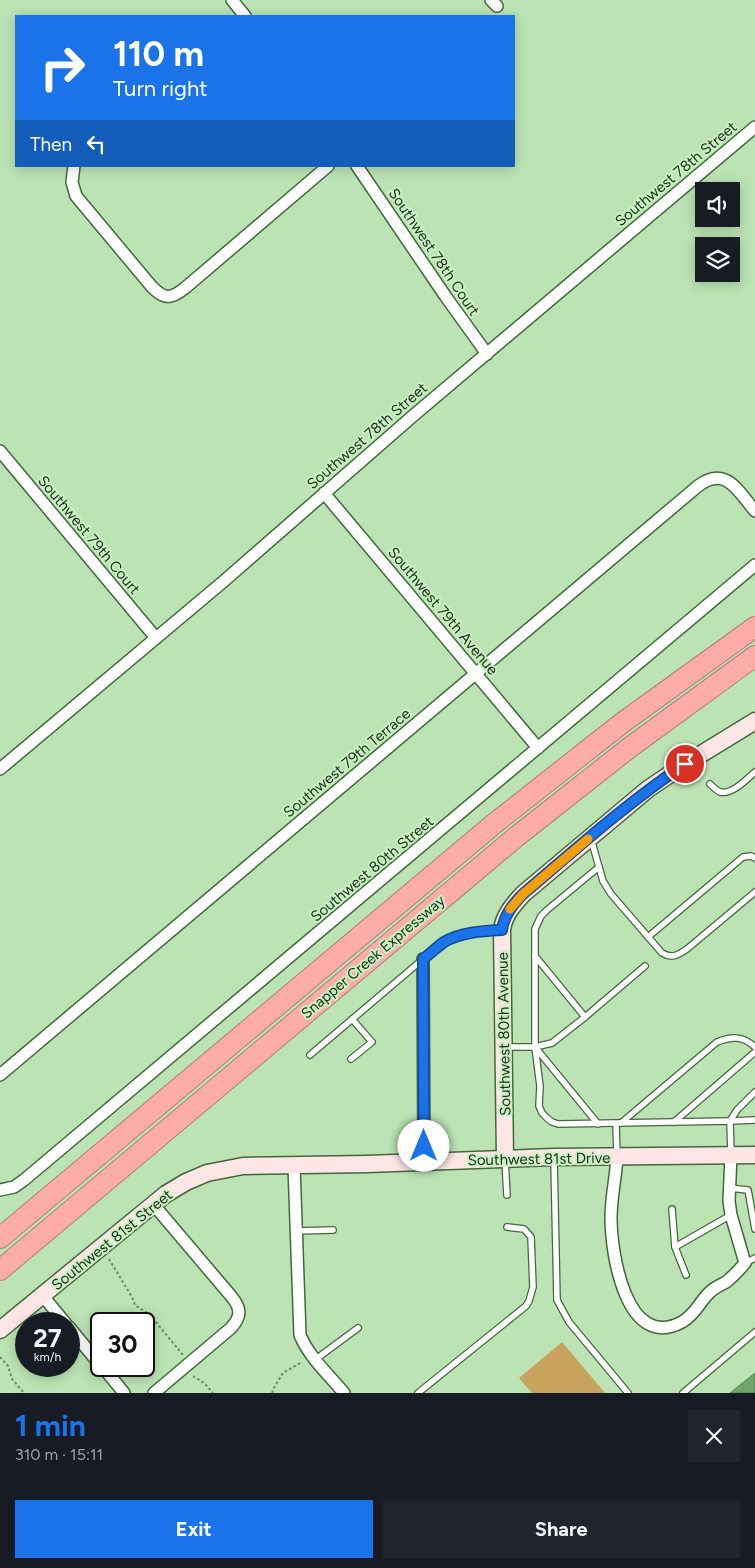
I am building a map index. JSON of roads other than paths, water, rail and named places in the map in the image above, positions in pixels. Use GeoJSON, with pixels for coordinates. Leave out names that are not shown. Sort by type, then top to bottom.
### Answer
{"type":"FeatureCollection","features":[{"type":"Feature","properties":{"kind":"highway","name":"Snapper Creek Expressway"},"geometry":{"type":"LineString","coordinates":[[0,1238],[495,823],[629,718],[755,627]]}},
{"type":"Feature","properties":{"kind":"highway","name":"Snapper Creek Expressway"},"geometry":{"type":"LineString","coordinates":[[0,1270],[516,837],[629,748],[755,656]]}},
{"type":"Feature","properties":{"kind":"street"},"geometry":{"type":"LineString","coordinates":[[232,0],[244,15]]}},
{"type":"Feature","properties":{"kind":"street","name":"Southwest 78th Street"},"geometry":{"type":"LineString","coordinates":[[0,768],[156,638],[414,415],[755,127]]}},
{"type":"Feature","properties":{"kind":"street"},"geometry":{"type":"LineString","coordinates":[[74,167],[72,182],[76,196],[152,287],[166,297],[172,296],[185,288],[327,167]]}},
{"type":"Feature","properties":{"kind":"street","name":"Southwest 78th Court"},"geometry":{"type":"LineString","coordinates":[[358,167],[456,312],[487,354]]}},
{"type":"Feature","properties":{"kind":"street","name":"Southwest 79th Court"},"geometry":{"type":"LineString","coordinates":[[0,451],[156,638]]}},
{"type":"Feature","properties":{"kind":"street","name":"Southwest 79th Terrace"},"geometry":{"type":"LineString","coordinates":[[0,1076],[706,480],[715,477],[725,479],[731,483],[755,510]]}},
{"type":"Feature","properties":{"kind":"street","name":"Southwest 79th Avenue"},"geometry":{"type":"LineString","coordinates":[[324,493],[538,748]]}},
{"type":"Feature","properties":{"kind":"street","name":"Southwest 80th Street"},"geometry":{"type":"LineString","coordinates":[[2,1190],[14,1187],[24,1180],[755,565]]}},
{"type":"Feature","properties":{"kind":"street","name":"Southwest 80th Avenue"},"geometry":{"type":"LineString","coordinates":[[505,1159],[502,930],[510,910],[523,894],[590,836],[660,781],[755,721]]}},
{"type":"Feature","properties":{"kind":"street"},"geometry":{"type":"LineString","coordinates":[[423,959],[424,1162]]}},
{"type":"Feature","properties":{"kind":"street"},"geometry":{"type":"LineString","coordinates":[[617,1157],[611,1219],[615,1253],[623,1291],[647,1324],[653,1327],[664,1328],[685,1320],[697,1310],[710,1291],[728,1280],[750,1260],[731,1215],[731,1155]]}},
{"type":"Feature","properties":{"kind":"street","name":"Southwest 81st Drive"},"geometry":{"type":"LineString","coordinates":[[294,1166],[554,1157],[755,1155]]}},
{"type":"Feature","properties":{"kind":"street","name":"Southwest 81st Street"},"geometry":{"type":"LineString","coordinates":[[0,1330],[153,1204],[181,1185],[214,1171],[243,1166],[294,1166]]}},
{"type":"Feature","properties":{"kind":"street"},"geometry":{"type":"LineString","coordinates":[[294,1166],[300,1334],[312,1358],[344,1393]]}},
{"type":"Feature","properties":{"kind":"street"},"geometry":{"type":"LineString","coordinates":[[153,1204],[235,1300],[238,1306],[239,1317],[231,1328],[154,1393]]}},
{"type":"Feature","properties":{"kind":"street"},"geometry":{"type":"LineString","coordinates":[[42,1296],[56,1312]]}},
{"type":"Feature","properties":{"kind":"street"},"geometry":{"type":"LineString","coordinates":[[80,1340],[90,1353]]}},
{"type":"Feature","properties":{"kind":"street"},"geometry":{"type":"LineString","coordinates":[[110,1377],[124,1393]]}},
{"type":"Feature","properties":{"kind":"lane"},"geometry":{"type":"LineString","coordinates":[[710,784],[717,791],[727,791],[742,783],[755,772]]}},
{"type":"Feature","properties":{"kind":"lane"},"geometry":{"type":"LineString","coordinates":[[590,836],[603,881],[611,894],[662,953],[667,956],[676,956],[687,949],[755,892]]}},
{"type":"Feature","properties":{"kind":"lane"},"geometry":{"type":"LineString","coordinates":[[648,937],[743,858],[751,856],[755,858]]}},
{"type":"Feature","properties":{"kind":"lane"},"geometry":{"type":"LineString","coordinates":[[598,867],[541,916],[535,929],[535,1047],[540,1086],[539,1106],[542,1112],[552,1122],[558,1124],[755,1120]]}},
{"type":"Feature","properties":{"kind":"lane"},"geometry":{"type":"LineString","coordinates":[[310,1055],[442,943],[455,937],[502,930]]}},
{"type":"Feature","properties":{"kind":"lane"},"geometry":{"type":"LineString","coordinates":[[535,956],[585,1018]]}},
{"type":"Feature","properties":{"kind":"lane"},"geometry":{"type":"LineString","coordinates":[[504,1048],[535,1047],[552,1043],[585,1018],[645,966]]}},
{"type":"Feature","properties":{"kind":"lane"},"geometry":{"type":"LineString","coordinates":[[351,1059],[372,1042],[352,1019]]}},
{"type":"Feature","properties":{"kind":"lane"},"geometry":{"type":"LineString","coordinates":[[617,1157],[619,1124],[717,1042],[735,1037],[748,1041],[755,1047]]}},
{"type":"Feature","properties":{"kind":"lane"},"geometry":{"type":"LineString","coordinates":[[535,1047],[598,1124]]}},
{"type":"Feature","properties":{"kind":"lane"},"geometry":{"type":"LineString","coordinates":[[674,1122],[755,1052]]}},
{"type":"Feature","properties":{"kind":"lane"},"geometry":{"type":"LineString","coordinates":[[731,1155],[730,1121],[737,1110],[755,1092]]}},
{"type":"Feature","properties":{"kind":"lane"},"geometry":{"type":"LineString","coordinates":[[554,1157],[557,1300],[569,1322],[628,1393]]}},
{"type":"Feature","properties":{"kind":"lane"},"geometry":{"type":"LineString","coordinates":[[505,1159],[507,1195]]}},
{"type":"Feature","properties":{"kind":"lane"},"geometry":{"type":"LineString","coordinates":[[730,1188],[752,1190],[755,1229]]}},
{"type":"Feature","properties":{"kind":"lane"},"geometry":{"type":"LineString","coordinates":[[672,1209],[675,1246],[686,1275]]}},
{"type":"Feature","properties":{"kind":"lane"},"geometry":{"type":"LineString","coordinates":[[675,1246],[731,1215]]}},
{"type":"Feature","properties":{"kind":"lane"},"geometry":{"type":"LineString","coordinates":[[418,1393],[529,1301],[533,1287],[531,1237],[524,1229],[507,1227]]}},
{"type":"Feature","properties":{"kind":"lane"},"geometry":{"type":"LineString","coordinates":[[296,1231],[333,1230]]}},
{"type":"Feature","properties":{"kind":"lane"},"geometry":{"type":"LineString","coordinates":[[312,1358],[358,1328]]}},
{"type":"Feature","properties":{"kind":"lane"},"geometry":{"type":"LineString","coordinates":[[683,1393],[755,1332]]}}]}
